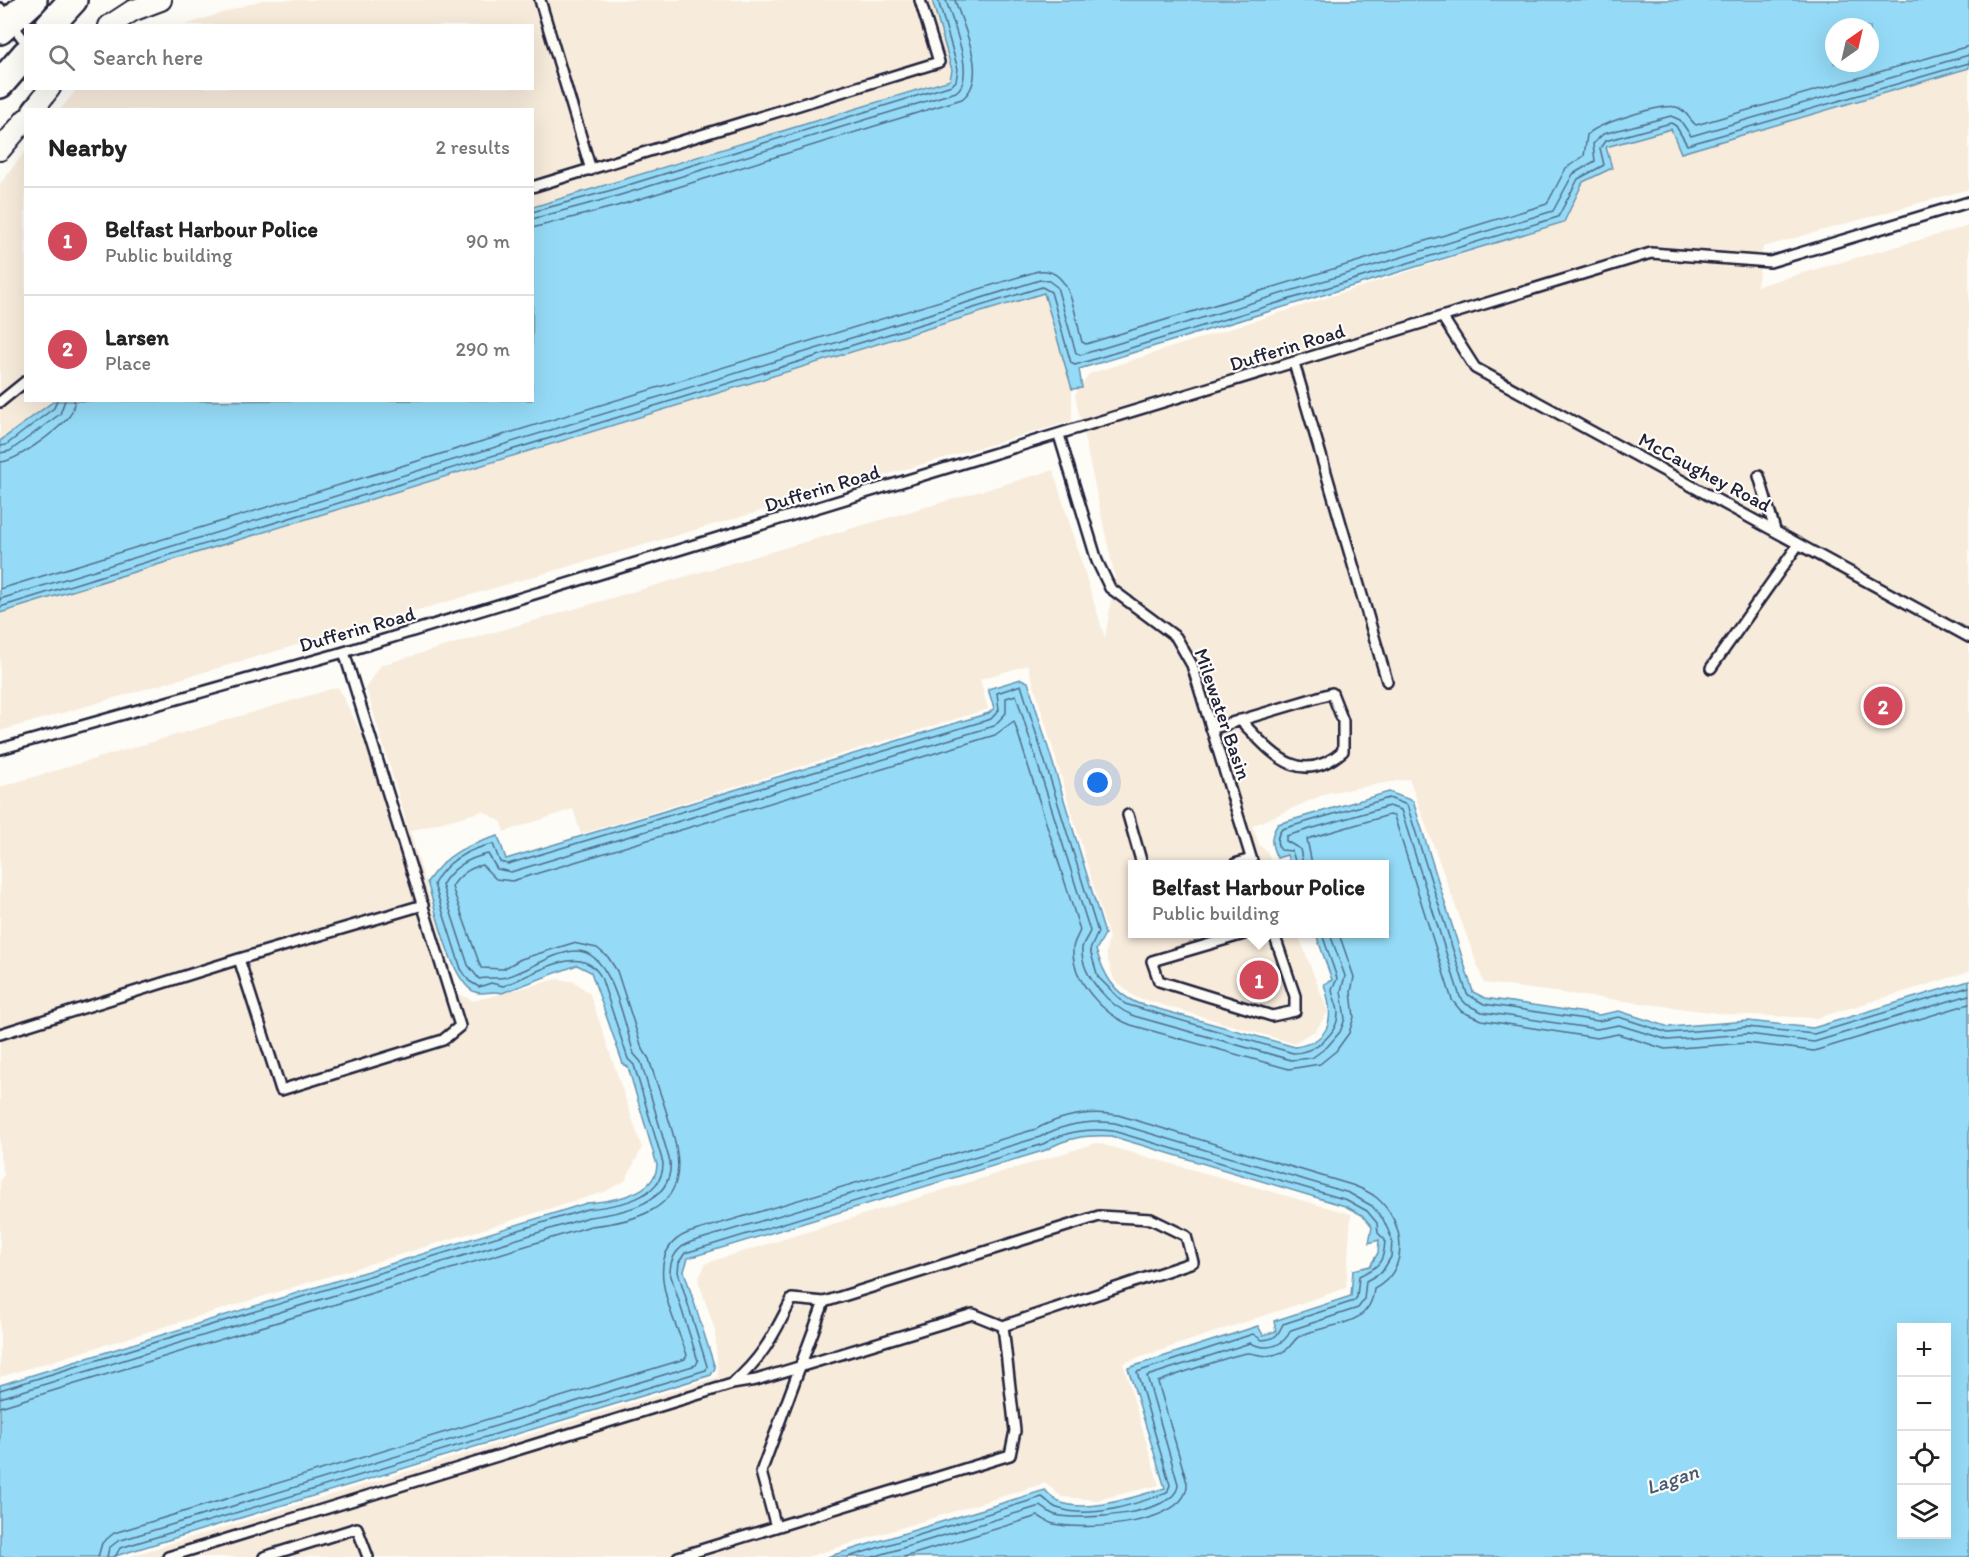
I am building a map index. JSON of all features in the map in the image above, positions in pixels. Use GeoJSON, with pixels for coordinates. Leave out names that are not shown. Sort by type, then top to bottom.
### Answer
{"type":"FeatureCollection","features":[{"type":"Feature","properties":{"kind":"street"},"geometry":{"type":"LineString","coordinates":[[3,20],[33,0]]}},
{"type":"Feature","properties":{"kind":"street"},"geometry":{"type":"LineString","coordinates":[[51,24],[73,0]]}},
{"type":"Feature","properties":{"kind":"street"},"geometry":{"type":"LineString","coordinates":[[112,24],[132,10],[161,0]]}},
{"type":"Feature","properties":{"kind":"street"},"geometry":{"type":"LineString","coordinates":[[0,84],[24,56]]}},
{"type":"Feature","properties":{"kind":"street"},"geometry":{"type":"LineString","coordinates":[[35,108],[48,90]]}},
{"type":"Feature","properties":{"kind":"street"},"geometry":{"type":"LineString","coordinates":[[0,150],[24,121]]}},
{"type":"Feature","properties":{"kind":"lane"},"geometry":{"type":"LineString","coordinates":[[540,0],[591,170]]}},
{"type":"Feature","properties":{"kind":"lane"},"geometry":{"type":"LineString","coordinates":[[534,186],[939,62],[920,0]]}},
{"type":"Feature","properties":{"kind":"lane"},"geometry":{"type":"LineString","coordinates":[[3,20],[24,41]]}},
{"type":"Feature","properties":{"kind":"lane","name":"Dufferin Road"},"geometry":{"type":"LineString","coordinates":[[0,749],[344,652],[1651,253],[1770,262],[1969,202]]}},
{"type":"Feature","properties":{"kind":"lane","name":"McCaughey Road"},"geometry":{"type":"LineString","coordinates":[[1443,318],[1475,368],[1969,637]]}},
{"type":"Feature","properties":{"kind":"lane"},"geometry":{"type":"LineString","coordinates":[[1294,363],[1387,681]]}},
{"type":"Feature","properties":{"kind":"lane"},"geometry":{"type":"LineString","coordinates":[[0,402],[24,383]]}},
{"type":"Feature","properties":{"kind":"lane","name":"Milewater Basin"},"geometry":{"type":"LineString","coordinates":[[1059,435],[1101,570],[1110,588],[1176,636],[1192,666],[1251,860]]}},
{"type":"Feature","properties":{"kind":"lane"},"geometry":{"type":"LineString","coordinates":[[1759,476],[1775,530]]}},
{"type":"Feature","properties":{"kind":"lane"},"geometry":{"type":"LineString","coordinates":[[1711,668],[1798,545]]}},
{"type":"Feature","properties":{"kind":"lane"},"geometry":{"type":"LineString","coordinates":[[239,959],[281,1090],[443,1040],[460,1026],[344,652]]}},
{"type":"Feature","properties":{"kind":"lane"},"geometry":{"type":"LineString","coordinates":[[1211,729],[1240,720],[1332,693],[1343,721],[1343,751],[1334,759],[1314,766],[1295,767],[1273,755],[1240,720]]}},
{"type":"Feature","properties":{"kind":"lane"},"geometry":{"type":"LineString","coordinates":[[1128,815],[1141,860]]}},
{"type":"Feature","properties":{"kind":"lane"},"geometry":{"type":"LineString","coordinates":[[0,1034],[239,959],[423,905]]}},
{"type":"Feature","properties":{"kind":"lane"},"geometry":{"type":"LineString","coordinates":[[1228,938],[1152,961],[1159,981],[1272,1016],[1294,1011],[1295,996],[1276,938]]}},
{"type":"Feature","properties":{"kind":"lane"},"geometry":{"type":"LineString","coordinates":[[168,1557],[732,1384],[756,1380],[973,1314],[1003,1326],[1193,1262],[1186,1236],[1151,1219],[1099,1216],[824,1302],[792,1299],[767,1348],[754,1365],[732,1384]]}},
{"type":"Feature","properties":{"kind":"lane"},"geometry":{"type":"LineString","coordinates":[[776,1527],[760,1473],[824,1302]]}},
{"type":"Feature","properties":{"kind":"lane"},"geometry":{"type":"LineString","coordinates":[[678,1557],[1010,1455],[1015,1431],[1003,1326]]}},
{"type":"Feature","properties":{"kind":"lane"},"geometry":{"type":"LineString","coordinates":[[264,1557],[357,1528],[368,1557]]}},
{"type":"Feature","properties":{"kind":"shaded area"},"geometry":{"type":"Polygon","coordinates":[[[262,0],[932,0],[952,70],[950,79],[534,207],[534,108],[62,108],[76,90],[534,90],[534,24],[188,24],[262,0]]]}},
{"type":"Feature","properties":{"kind":"shaded area"},"geometry":{"type":"Polygon","coordinates":[[[1969,68],[1969,189],[1763,247],[1757,286],[1969,226],[1969,972],[1817,1018],[1726,1014],[1484,983],[1409,779],[1327,793],[1252,826],[1260,846],[1267,851],[1270,860],[1128,860],[1128,938],[1300,938],[1328,1012],[1315,1031],[1293,1043],[1135,997],[1114,980],[1106,953],[1109,938],[1028,665],[980,679],[988,709],[581,834],[573,809],[504,832],[502,822],[483,811],[410,831],[458,993],[473,1001],[557,979],[575,982],[590,994],[642,1148],[625,1181],[604,1192],[0,1377],[0,1181],[4,1174],[0,1156],[0,787],[338,687],[408,827],[366,688],[381,665],[1053,470],[1105,638],[1115,578],[1075,395],[1089,374],[1563,222],[1583,182],[1612,168],[1606,147],[1671,129],[1681,153],[1969,68]]]}},
{"type":"Feature","properties":{"kind":"shaded area"},"geometry":{"type":"Polygon","coordinates":[[[24,153],[24,402],[53,402],[0,441],[0,184],[24,153]]]}},
{"type":"Feature","properties":{"kind":"shaded area"},"geometry":{"type":"Polygon","coordinates":[[[1045,293],[1072,389],[1072,421],[0,731],[0,613],[1045,293]]]}},
{"type":"Feature","properties":{"kind":"shaded area"},"geometry":{"type":"Polygon","coordinates":[[[1097,1143],[1351,1214],[1346,1288],[1123,1363],[1159,1485],[1097,1500],[1062,1497],[1045,1483],[807,1557],[127,1557],[718,1377],[715,1330],[698,1280],[706,1263],[1097,1143]]]}},
{"type":"Feature","properties":{"kind":"water"},"geometry":{"type":"Polygon","coordinates":[[[932,0],[1969,0],[1969,68],[1681,153],[1671,129],[1606,147],[1612,168],[1583,182],[1564,222],[1079,369],[1082,388],[1072,389],[1044,293],[0,613],[0,441],[53,402],[534,402],[534,207],[950,80],[952,70],[932,0]]]}},
{"type":"Feature","properties":{"kind":"water","name":"Lagan"},"geometry":{"type":"Polygon","coordinates":[[[1021,679],[1028,682],[1105,934],[1096,950],[1110,982],[1122,994],[1137,1003],[1295,1047],[1308,1044],[1324,1033],[1330,1016],[1324,984],[1332,980],[1317,938],[1389,938],[1389,860],[1289,860],[1287,855],[1277,858],[1272,845],[1273,833],[1278,824],[1389,792],[1413,801],[1473,992],[1485,998],[1599,1015],[1619,1011],[1669,1027],[1748,1021],[1813,1028],[1969,981],[1969,1557],[827,1557],[1045,1490],[1059,1502],[1084,1506],[1127,1499],[1165,1488],[1128,1368],[1258,1326],[1263,1335],[1276,1331],[1274,1321],[1351,1296],[1353,1270],[1370,1266],[1378,1253],[1379,1240],[1369,1243],[1372,1227],[1362,1215],[1345,1206],[1111,1136],[1102,1136],[1069,1140],[1046,1150],[688,1258],[684,1271],[715,1368],[711,1375],[112,1557],[0,1557],[0,1385],[587,1203],[619,1198],[641,1190],[655,1175],[657,1165],[628,1067],[623,1064],[591,972],[577,965],[502,993],[475,992],[466,986],[458,974],[445,943],[427,882],[450,857],[466,847],[498,836],[506,859],[989,713],[994,708],[988,689],[1021,679]]]}},
{"type":"Feature","properties":{"kind":"place","name":"Larsen"},"geometry":{"type":"Point","coordinates":[1883,706]}},
{"type":"Feature","properties":{"kind":"place","name":"Belfast Harbour Police"},"geometry":{"type":"Point","coordinates":[1259,980]}}]}
